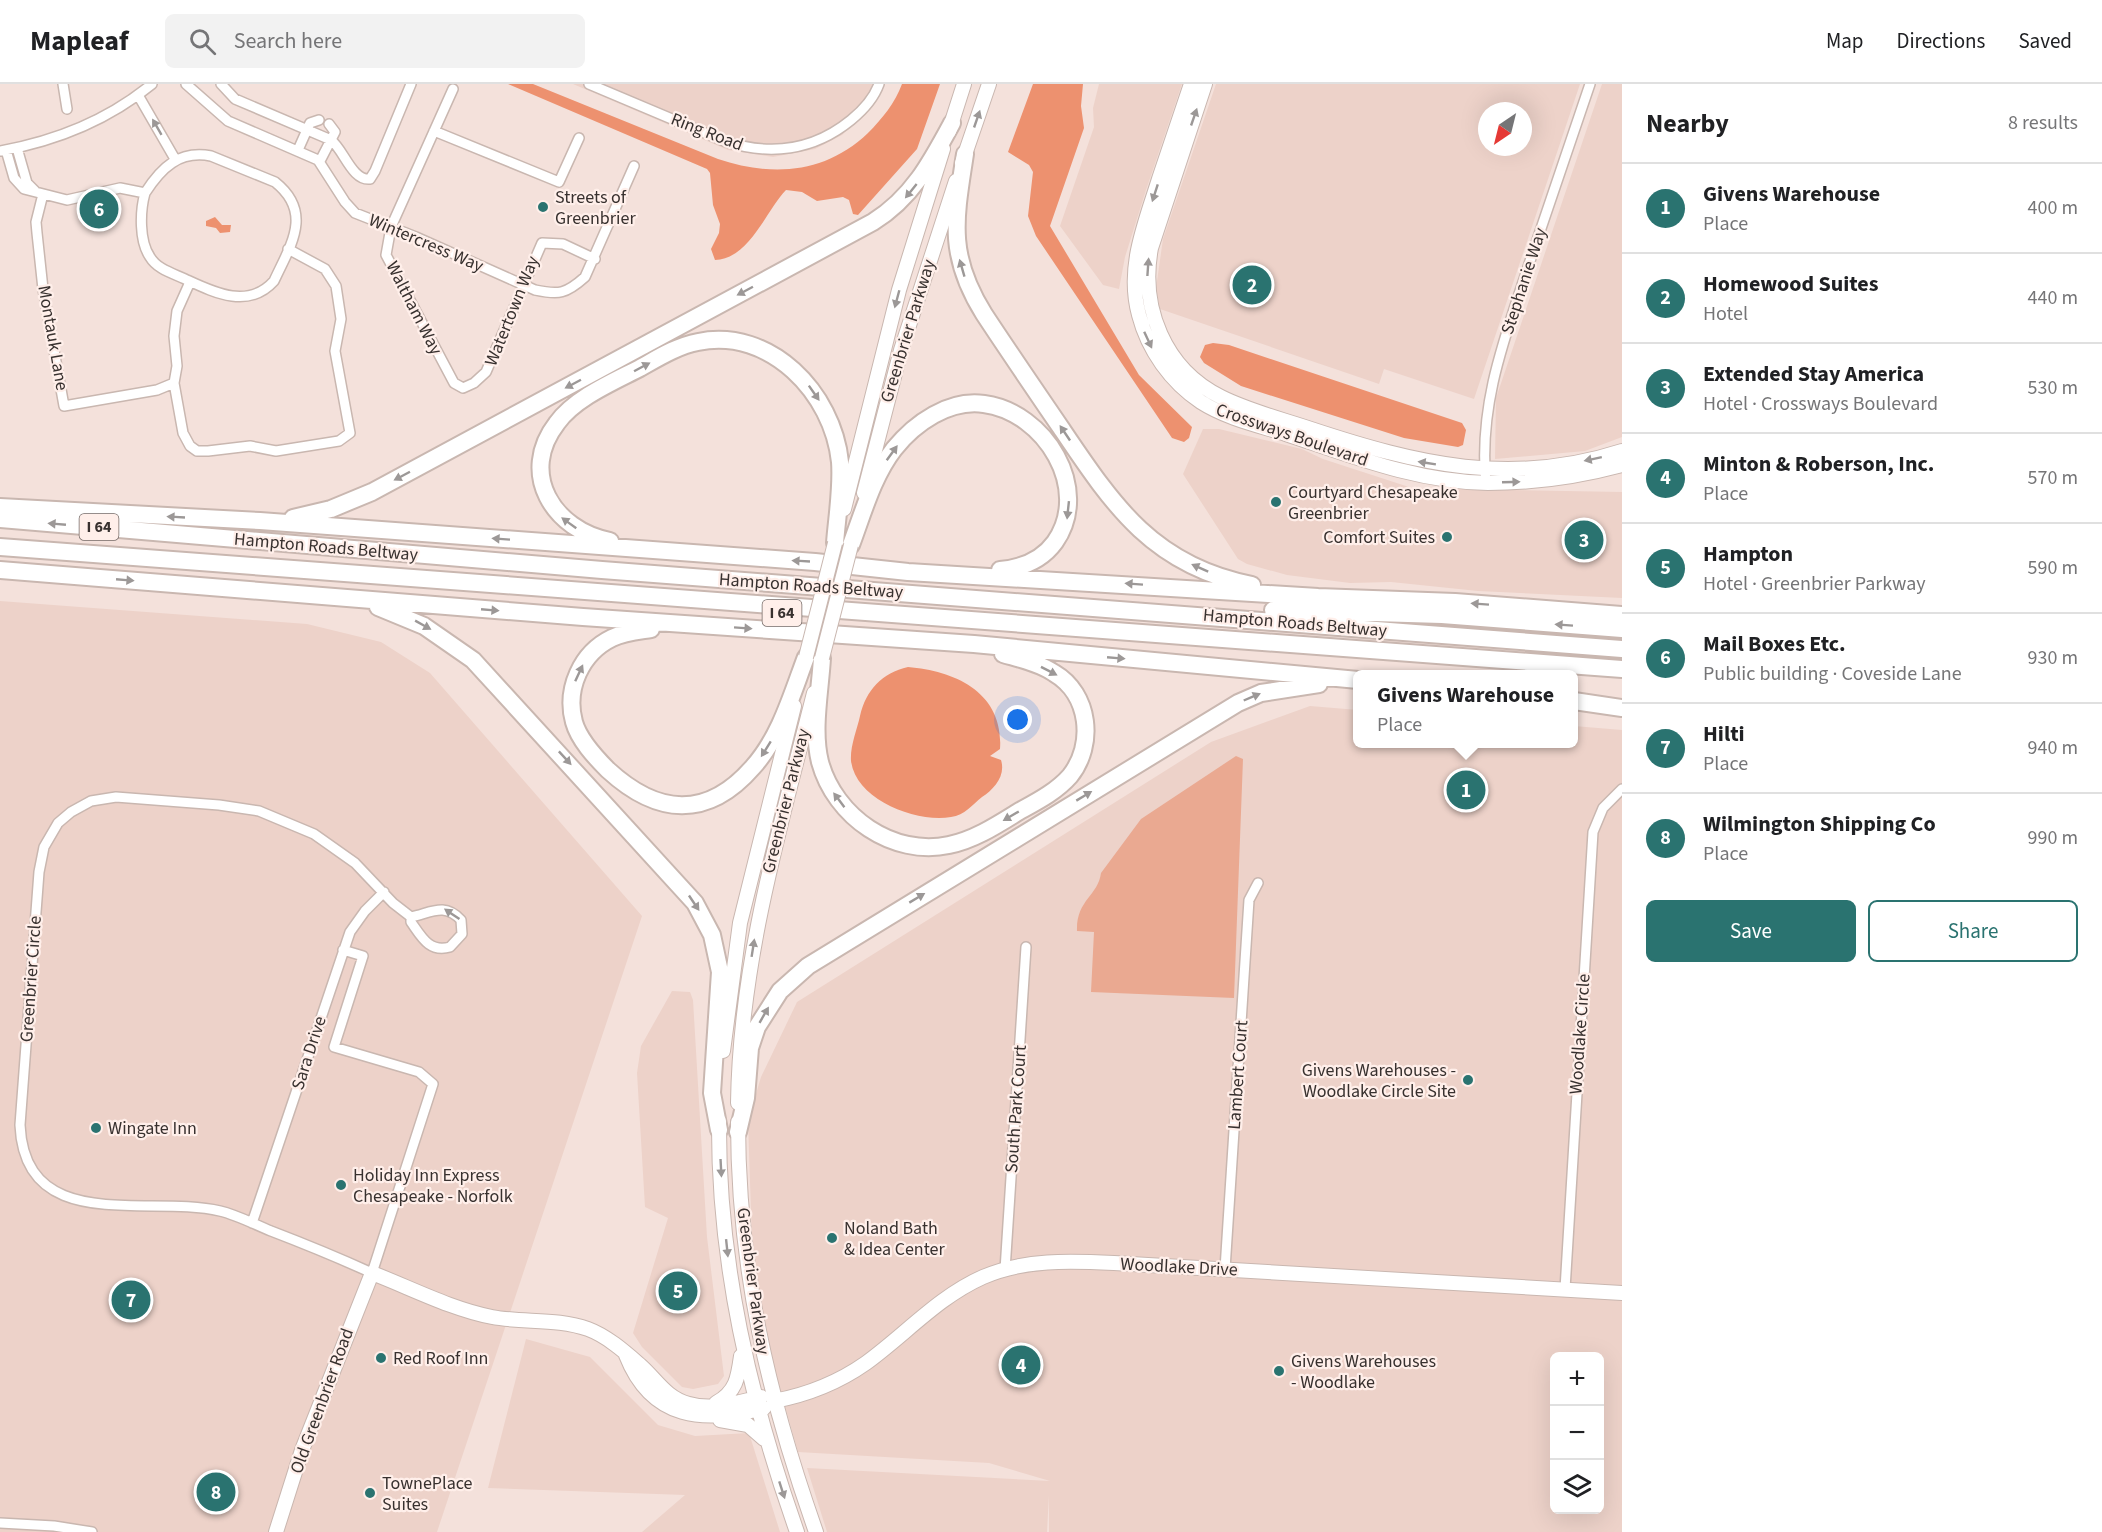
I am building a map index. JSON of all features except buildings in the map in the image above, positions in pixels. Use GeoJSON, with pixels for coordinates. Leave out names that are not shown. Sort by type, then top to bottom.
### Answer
{"type":"FeatureCollection","features":[{"type":"Feature","properties":{"kind":"highway"},"geometry":{"type":"LineString","coordinates":[[234,520],[291,518],[351,502],[873,222],[892,210],[911,191],[930,165],[952,123]]}},
{"type":"Feature","properties":{"kind":"highway"},"geometry":{"type":"LineString","coordinates":[[965,154],[956,237],[960,267],[967,285],[984,314],[1113,503],[1150,539],[1197,568],[1242,583],[1318,597]]}},
{"type":"Feature","properties":{"kind":"highway"},"geometry":{"type":"LineString","coordinates":[[685,554],[606,540],[580,531],[565,522],[556,512],[545,490],[542,472],[543,453],[549,435],[570,409],[665,354],[712,340],[739,342],[769,353],[802,378],[819,400],[831,426],[840,462],[843,544]]}},
{"type":"Feature","properties":{"kind":"highway"},"geometry":{"type":"LineString","coordinates":[[843,544],[886,461],[902,440],[926,419],[947,408],[969,404],[998,407],[1018,417],[1037,432],[1054,454],[1068,483],[1069,515],[1052,546],[1036,560],[1012,569],[947,568],[908,572]]}},
{"type":"Feature","properties":{"kind":"highway"},"geometry":{"type":"LineString","coordinates":[[0,507],[234,520],[685,554],[814,561],[908,572],[1318,597],[1455,602],[1622,615]]}},
{"type":"Feature","properties":{"kind":"highway","name":"Hampton Roads Beltway"},"geometry":{"type":"LineString","coordinates":[[0,519],[1622,649]]}},
{"type":"Feature","properties":{"kind":"highway"},"geometry":{"type":"LineString","coordinates":[[198,536],[271,553],[363,562],[1622,656]]}},
{"type":"Feature","properties":{"kind":"highway"},"geometry":{"type":"LineString","coordinates":[[0,547],[1622,669]]}},
{"type":"Feature","properties":{"kind":"highway","name":"Hampton Roads Beltway"},"geometry":{"type":"LineString","coordinates":[[0,558],[767,612],[1501,670]]}},
{"type":"Feature","properties":{"kind":"highway"},"geometry":{"type":"LineString","coordinates":[[0,570],[327,597],[974,644],[1353,682]]}},
{"type":"Feature","properties":{"kind":"highway"},"geometry":{"type":"LineString","coordinates":[[327,597],[392,611],[424,626],[462,650],[486,672],[695,903],[712,935],[720,972],[712,1093],[719,1130]]}},
{"type":"Feature","properties":{"kind":"highway"},"geometry":{"type":"LineString","coordinates":[[1213,616],[1241,609],[1442,615],[1622,629]]}},
{"type":"Feature","properties":{"kind":"highway"},"geometry":{"type":"LineString","coordinates":[[685,624],[625,633],[605,641],[586,658],[573,689],[573,720],[586,745],[617,779],[652,801],[682,805],[699,803],[719,796],[741,780],[769,745],[814,658]]}},
{"type":"Feature","properties":{"kind":"highway"},"geometry":{"type":"LineString","coordinates":[[814,658],[818,752],[824,774],[834,794],[857,820],[881,837],[904,844],[937,847],[965,841],[1053,792],[1075,769],[1084,747],[1086,728],[1082,709],[1079,699],[1065,681],[1046,668],[974,644]]}},
{"type":"Feature","properties":{"kind":"highway"},"geometry":{"type":"LineString","coordinates":[[1578,675],[1622,679]]}},
{"type":"Feature","properties":{"kind":"highway"},"geometry":{"type":"LineString","coordinates":[[738,1132],[746,1098],[750,1048],[757,1027],[780,991],[808,966],[1238,704],[1261,693],[1301,686],[1353,682]]}},
{"type":"Feature","properties":{"kind":"highway"},"geometry":{"type":"LineString","coordinates":[[1578,699],[1622,700]]}},
{"type":"Feature","properties":{"kind":"highway"},"geometry":{"type":"LineString","coordinates":[[1578,700],[1622,708]]}},
{"type":"Feature","properties":{"kind":"street"},"geometry":{"type":"LineString","coordinates":[[63,84],[67,109]]}},
{"type":"Feature","properties":{"kind":"street"},"geometry":{"type":"LineString","coordinates":[[145,193],[120,188],[67,200],[24,189],[18,184],[3,150],[52,139],[89,125],[152,84]]}},
{"type":"Feature","properties":{"kind":"street"},"geometry":{"type":"LineString","coordinates":[[186,84],[219,115],[320,161],[334,132],[329,124]]}},
{"type":"Feature","properties":{"kind":"street"},"geometry":{"type":"LineString","coordinates":[[221,84],[235,99],[331,140],[338,145],[358,177],[370,179],[411,84]]}},
{"type":"Feature","properties":{"kind":"street","name":"Ring Road"},"geometry":{"type":"LineString","coordinates":[[589,84],[724,141],[742,147],[775,150],[804,146],[831,134],[857,115],[879,84]]}},
{"type":"Feature","properties":{"kind":"street","name":"Greenbrier Parkway"},"geometry":{"type":"LineString","coordinates":[[796,1532],[755,1404],[742,1346],[725,1234],[719,1130],[723,1040],[735,952],[843,544],[902,281],[964,84]]}},
{"type":"Feature","properties":{"kind":"street","name":"Greenbrier Parkway"},"geometry":{"type":"LineString","coordinates":[[843,544],[901,350],[989,84]]}},
{"type":"Feature","properties":{"kind":"street","name":"Crossways Boulevard"},"geometry":{"type":"LineString","coordinates":[[1191,84],[1141,235],[1135,261],[1135,289],[1139,315],[1149,341],[1162,364],[1190,394],[1226,414],[1381,466],[1427,477],[1486,476],[1546,480],[1622,465]]}},
{"type":"Feature","properties":{"kind":"street","name":"Crossways Boulevard"},"geometry":{"type":"LineString","coordinates":[[1205,84],[1148,261],[1150,302],[1157,328],[1170,353],[1187,373],[1208,390],[1245,407],[1400,458],[1486,476],[1562,465],[1622,451]]}},
{"type":"Feature","properties":{"kind":"street","name":"Stephanie Way"},"geometry":{"type":"LineString","coordinates":[[1486,476],[1489,394],[1509,324],[1590,84]]}},
{"type":"Feature","properties":{"kind":"street","name":"Waltham Way"},"geometry":{"type":"LineString","coordinates":[[453,89],[391,227],[386,255],[450,378],[463,388]]}},
{"type":"Feature","properties":{"kind":"street"},"geometry":{"type":"LineString","coordinates":[[138,95],[175,159]]}},
{"type":"Feature","properties":{"kind":"street"},"geometry":{"type":"LineString","coordinates":[[298,150],[313,120],[319,120]]}},
{"type":"Feature","properties":{"kind":"street"},"geometry":{"type":"LineString","coordinates":[[434,131],[559,182],[579,138]]}},
{"type":"Feature","properties":{"kind":"street"},"geometry":{"type":"LineString","coordinates":[[17,148],[27,183],[43,194]]}},
{"type":"Feature","properties":{"kind":"street"},"geometry":{"type":"LineString","coordinates":[[195,155],[211,156],[275,182],[283,188],[297,214],[298,225],[274,281],[261,292],[230,298],[160,267],[150,257],[141,214],[145,193],[162,170],[175,159],[195,155]]}},
{"type":"Feature","properties":{"kind":"street","name":"Wintercress Way"},"geometry":{"type":"LineString","coordinates":[[320,161],[345,202],[355,213],[522,284],[555,294],[571,289],[585,277],[595,259],[634,166]]}},
{"type":"Feature","properties":{"kind":"street","name":"Montauk Lane"},"geometry":{"type":"LineString","coordinates":[[43,194],[36,222],[37,233],[43,289],[64,406],[157,390],[174,383]]}},
{"type":"Feature","properties":{"kind":"street","name":"Watertown Way"},"geometry":{"type":"LineString","coordinates":[[463,388],[482,378],[488,369],[522,284],[542,243],[563,244],[595,259]]}},
{"type":"Feature","properties":{"kind":"street"},"geometry":{"type":"LineString","coordinates":[[190,282],[174,322],[177,366],[174,383],[183,433],[190,446],[197,451],[250,446],[276,451],[339,441],[348,436],[335,351],[341,319],[336,286],[325,269],[288,249]]}},
{"type":"Feature","properties":{"kind":"street","name":"Greenbrier Parkway"},"geometry":{"type":"LineString","coordinates":[[814,658],[754,938],[741,1039],[738,1132],[746,1259],[760,1342],[774,1400],[816,1532]]}},
{"type":"Feature","properties":{"kind":"street","name":"Woodlake Circle"},"geometry":{"type":"LineString","coordinates":[[1565,1289],[1593,832],[1603,808],[1622,789]]}},
{"type":"Feature","properties":{"kind":"street","name":"Greenbrier Circle"},"geometry":{"type":"LineString","coordinates":[[372,1273],[222,1212],[204,1208],[110,1205],[75,1201],[51,1189],[31,1167],[22,1145],[20,1118],[38,883],[44,847],[58,823],[71,812],[103,798],[235,807],[282,819],[314,834],[355,863],[411,917],[424,940],[435,948],[450,947],[462,934],[460,920],[447,909],[437,909],[411,917]]}},
{"type":"Feature","properties":{"kind":"street","name":"Lambert Court"},"geometry":{"type":"LineString","coordinates":[[1225,1269],[1249,900],[1258,883]]}},
{"type":"Feature","properties":{"kind":"street","name":"Sara Drive"},"geometry":{"type":"LineString","coordinates":[[252,1223],[343,950],[355,924],[384,892]]}},
{"type":"Feature","properties":{"kind":"street","name":"South Park Court"},"geometry":{"type":"LineString","coordinates":[[1005,1270],[1026,947]]}},
{"type":"Feature","properties":{"kind":"street"},"geometry":{"type":"LineString","coordinates":[[343,950],[363,956],[334,1047],[418,1072],[433,1084],[372,1273]]}},
{"type":"Feature","properties":{"kind":"street","name":"Woodlake Drive"},"geometry":{"type":"LineString","coordinates":[[372,1273],[467,1310],[493,1317],[568,1324],[587,1329],[605,1338],[642,1366],[670,1396],[705,1412],[755,1404],[809,1391],[852,1372],[953,1294],[986,1276],[1042,1263],[1069,1261],[1225,1269],[1622,1293]]}},
{"type":"Feature","properties":{"kind":"street","name":"Old Greenbrier Road"},"geometry":{"type":"LineString","coordinates":[[276,1532],[302,1450],[372,1273]]}},
{"type":"Feature","properties":{"kind":"street"},"geometry":{"type":"LineString","coordinates":[[705,1412],[733,1390],[739,1375],[742,1346]]}},
{"type":"Feature","properties":{"kind":"street"},"geometry":{"type":"LineString","coordinates":[[705,1412],[746,1424],[757,1431],[766,1442]]}},
{"type":"Feature","properties":{"kind":"street"},"geometry":{"type":"LineString","coordinates":[[0,1523],[92,1532]]}},
{"type":"Feature","properties":{"kind":"shaded area"},"geometry":{"type":"Polygon","coordinates":[[[508,84],[533,84],[718,159],[738,165],[778,169],[816,164],[851,147],[883,116],[896,98],[902,84],[940,84],[917,149],[858,215],[853,214],[849,200],[843,197],[817,201],[802,192],[786,190],[756,233],[738,252],[727,258],[715,260],[711,249],[719,233],[720,224],[713,205],[710,173],[707,169],[508,84]]]}},
{"type":"Feature","properties":{"kind":"shaded area"},"geometry":{"type":"Polygon","coordinates":[[[573,84],[885,84],[874,104],[842,135],[815,149],[773,157],[728,150],[573,84]]]}},
{"type":"Feature","properties":{"kind":"shaded area"},"geometry":{"type":"Polygon","coordinates":[[[1033,84],[1083,84],[1081,106],[1084,128],[1050,226],[1139,375],[1192,427],[1189,438],[1184,442],[1172,438],[1036,236],[1028,216],[1033,172],[1029,165],[1008,152],[1033,84]]]}},
{"type":"Feature","properties":{"kind":"shaded area"},"geometry":{"type":"Polygon","coordinates":[[[1099,84],[1182,84],[1125,257],[1119,289],[1103,285],[1060,226],[1094,127],[1093,108],[1099,84]]]}},
{"type":"Feature","properties":{"kind":"shaded area"},"geometry":{"type":"Polygon","coordinates":[[[1216,84],[1580,84],[1474,399],[1384,369],[1379,384],[1160,309],[1156,288],[1163,239],[1216,84]]]}},
{"type":"Feature","properties":{"kind":"shaded area"},"geometry":{"type":"Polygon","coordinates":[[[1602,84],[1622,84],[1622,437],[1585,451],[1495,459],[1496,398],[1602,84]]]}},
{"type":"Feature","properties":{"kind":"shaded area"},"geometry":{"type":"Polygon","coordinates":[[[215,217],[222,225],[231,225],[230,232],[220,233],[216,228],[206,226],[206,221],[215,217]]]}},
{"type":"Feature","properties":{"kind":"shaded area"},"geometry":{"type":"Polygon","coordinates":[[[1213,343],[1229,345],[1462,423],[1466,430],[1463,445],[1458,447],[1404,438],[1241,386],[1204,363],[1200,357],[1205,345],[1213,343]]]}},
{"type":"Feature","properties":{"kind":"shaded area"},"geometry":{"type":"Polygon","coordinates":[[[1203,429],[1219,429],[1302,449],[1323,459],[1412,488],[1622,492],[1622,598],[1478,591],[1391,582],[1350,583],[1287,575],[1247,564],[1238,559],[1183,474],[1203,429]]]}},
{"type":"Feature","properties":{"kind":"shaded area"},"geometry":{"type":"Polygon","coordinates":[[[0,601],[307,624],[381,642],[430,673],[642,916],[437,1532],[0,1532],[0,601]]]}},
{"type":"Feature","properties":{"kind":"shaded area"},"geometry":{"type":"Polygon","coordinates":[[[908,667],[926,669],[959,680],[974,689],[994,713],[999,730],[1000,749],[990,756],[1001,760],[1000,777],[991,790],[956,816],[937,818],[921,816],[890,806],[864,787],[855,775],[851,761],[852,750],[866,698],[883,678],[908,667]]]}},
{"type":"Feature","properties":{"kind":"shaded area"},"geometry":{"type":"Polygon","coordinates":[[[1310,706],[1353,710],[1353,748],[1578,748],[1578,726],[1622,730],[1622,1532],[1049,1532],[1049,1495],[1047,1532],[827,1532],[807,1468],[1050,1481],[989,1463],[798,1452],[786,1410],[782,1412],[757,1291],[752,1242],[748,1121],[761,1077],[797,1002],[1211,742],[1310,706]]]}},
{"type":"Feature","properties":{"kind":"shaded area"},"geometry":{"type":"Polygon","coordinates":[[[1236,756],[1243,759],[1234,998],[1091,992],[1094,932],[1077,931],[1080,912],[1096,887],[1101,873],[1141,819],[1236,756]]]}},
{"type":"Feature","properties":{"kind":"shaded area"},"geometry":{"type":"Polygon","coordinates":[[[672,991],[690,992],[693,1000],[707,1237],[724,1376],[718,1384],[693,1389],[682,1387],[642,1347],[633,1333],[668,1218],[645,1207],[637,1073],[641,1046],[672,991]]]}},
{"type":"Feature","properties":{"kind":"shaded area"},"geometry":{"type":"Polygon","coordinates":[[[526,1339],[590,1357],[658,1425],[695,1436],[749,1433],[780,1532],[642,1532],[685,1495],[488,1488],[526,1339]]]}},
{"type":"Feature","properties":{"kind":"place","name":"Streets of Greenbrier"},"geometry":{"type":"Point","coordinates":[543,207]}},
{"type":"Feature","properties":{"kind":"place","name":"Mail Boxes Etc."},"geometry":{"type":"Point","coordinates":[99,209]}},
{"type":"Feature","properties":{"kind":"place","name":"Homewood Suites"},"geometry":{"type":"Point","coordinates":[1252,285]}},
{"type":"Feature","properties":{"kind":"place","name":"Courtyard Chesapeake Greenbrier"},"geometry":{"type":"Point","coordinates":[1276,502]}},
{"type":"Feature","properties":{"kind":"place","name":"Comfort Suites"},"geometry":{"type":"Point","coordinates":[1447,537]}},
{"type":"Feature","properties":{"kind":"place","name":"Extended Stay America"},"geometry":{"type":"Point","coordinates":[1584,540]}},
{"type":"Feature","properties":{"kind":"place","name":"Givens Warehouse"},"geometry":{"type":"Point","coordinates":[1466,790]}},
{"type":"Feature","properties":{"kind":"place","name":"Givens Warehouses - Woodlake Circle Site"},"geometry":{"type":"Point","coordinates":[1468,1080]}},
{"type":"Feature","properties":{"kind":"place","name":"Wingate Inn"},"geometry":{"type":"Point","coordinates":[96,1128]}},
{"type":"Feature","properties":{"kind":"place","name":"Holiday Inn Express Chesapeake - Norfolk"},"geometry":{"type":"Point","coordinates":[341,1185]}},
{"type":"Feature","properties":{"kind":"place","name":"Noland Bath & Idea Center"},"geometry":{"type":"Point","coordinates":[832,1238]}},
{"type":"Feature","properties":{"kind":"place","name":"Hampton"},"geometry":{"type":"Point","coordinates":[678,1291]}},
{"type":"Feature","properties":{"kind":"place","name":"Hilti"},"geometry":{"type":"Point","coordinates":[131,1300]}},
{"type":"Feature","properties":{"kind":"place","name":"Red Roof Inn"},"geometry":{"type":"Point","coordinates":[381,1358]}},
{"type":"Feature","properties":{"kind":"place","name":"Minton & Roberson, Inc."},"geometry":{"type":"Point","coordinates":[1021,1365]}},
{"type":"Feature","properties":{"kind":"place","name":"Givens Warehouses - Woodlake"},"geometry":{"type":"Point","coordinates":[1279,1371]}},
{"type":"Feature","properties":{"kind":"place","name":"Wilmington Shipping Co"},"geometry":{"type":"Point","coordinates":[216,1492]}},
{"type":"Feature","properties":{"kind":"place","name":"TownePlace Suites"},"geometry":{"type":"Point","coordinates":[370,1493]}}]}
